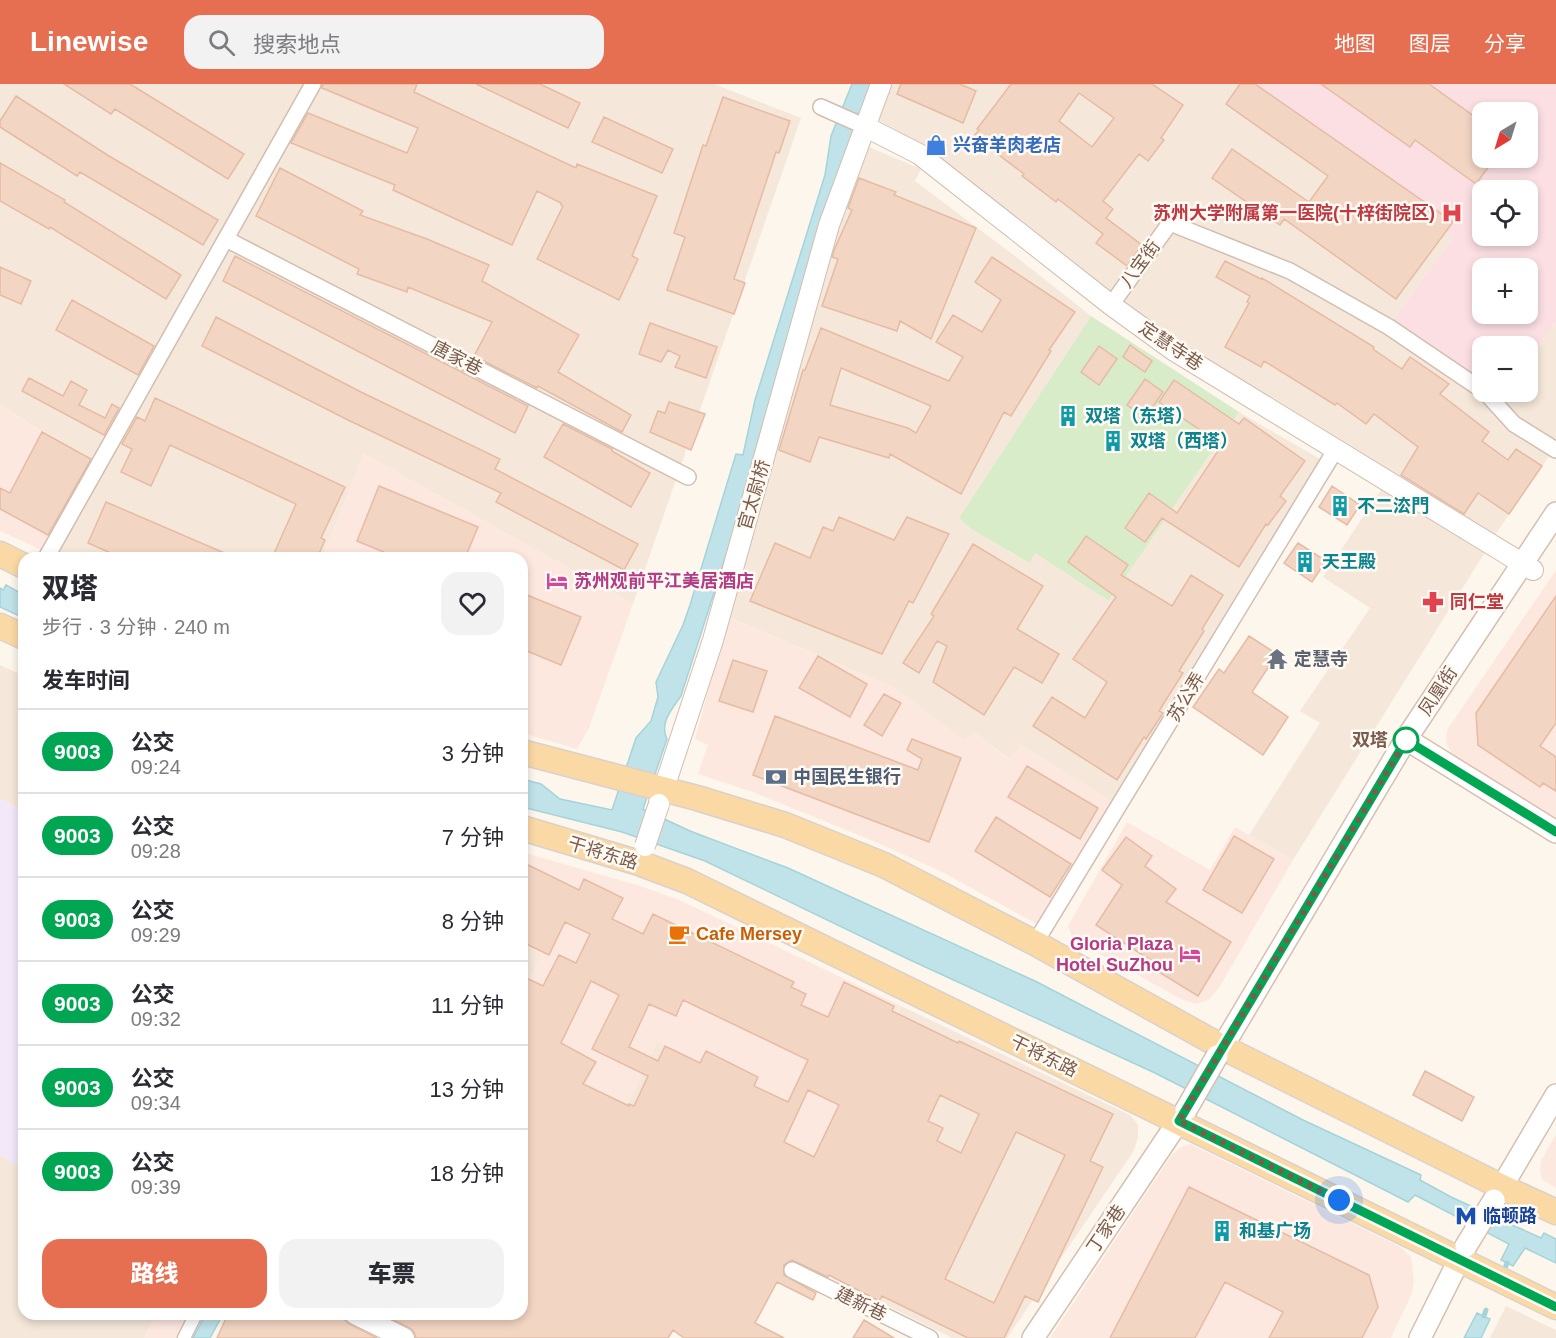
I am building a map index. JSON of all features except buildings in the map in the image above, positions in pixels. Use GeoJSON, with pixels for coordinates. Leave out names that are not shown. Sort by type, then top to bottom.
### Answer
{"type":"FeatureCollection","features":[{"type":"Feature","properties":{"kind":"main road","name":"凤凰街"},"geometry":{"type":"LineString","coordinates":[[1182,1115],[1412,743],[1528,566],[1556,513]]}},
{"type":"Feature","properties":{"kind":"main road","name":"凤凰街"},"geometry":{"type":"LineString","coordinates":[[1528,566],[1556,536]]}},
{"type":"Feature","properties":{"kind":"main road"},"geometry":{"type":"LineString","coordinates":[[0,554],[18,563]]}},
{"type":"Feature","properties":{"kind":"main road"},"geometry":{"type":"LineString","coordinates":[[0,627],[18,635]]}},
{"type":"Feature","properties":{"kind":"main road"},"geometry":{"type":"LineString","coordinates":[[1412,743],[1556,832]]}},
{"type":"Feature","properties":{"kind":"main road"},"geometry":{"type":"LineString","coordinates":[[528,754],[606,774],[659,794],[784,825],[884,865],[1035,943],[1220,1051],[1498,1193],[1556,1212]]}},
{"type":"Feature","properties":{"kind":"main road","name":"干将东路"},"geometry":{"type":"LineString","coordinates":[[528,829],[642,854],[687,881],[861,968],[1182,1115],[1462,1253],[1500,1281],[1556,1307]]}},
{"type":"Feature","properties":{"kind":"main road"},"geometry":{"type":"LineString","coordinates":[[1420,1338],[1462,1253],[1556,1095]]}},
{"type":"Feature","properties":{"kind":"main road","name":"丁家巷"},"geometry":{"type":"LineString","coordinates":[[1033,1338],[1182,1115]]}},
{"type":"Feature","properties":{"kind":"street"},"geometry":{"type":"LineString","coordinates":[[49,552],[313,84]]}},
{"type":"Feature","properties":{"kind":"street","name":"官太尉桥"},"geometry":{"type":"LineString","coordinates":[[642,854],[659,794],[713,640],[829,225],[862,125],[881,84]]}},
{"type":"Feature","properties":{"kind":"street","name":"定慧寺巷"},"geometry":{"type":"LineString","coordinates":[[821,107],[919,154],[1110,305],[1173,350],[1528,566]]}},
{"type":"Feature","properties":{"kind":"street","name":"八宝街"},"geometry":{"type":"LineString","coordinates":[[1110,305],[1170,223],[1290,271],[1389,327],[1472,384]]}},
{"type":"Feature","properties":{"kind":"street","name":"唐家巷"},"geometry":{"type":"LineString","coordinates":[[226,239],[688,477]]}},
{"type":"Feature","properties":{"kind":"street"},"geometry":{"type":"LineString","coordinates":[[1493,402],[1514,424],[1556,450]]}},
{"type":"Feature","properties":{"kind":"street","name":"苏公弄"},"geometry":{"type":"LineString","coordinates":[[1035,943],[1336,449]]}},
{"type":"Feature","properties":{"kind":"street","name":"建新巷"},"geometry":{"type":"LineString","coordinates":[[792,1270],[930,1338]]}},
{"type":"Feature","properties":{"kind":"street"},"geometry":{"type":"LineString","coordinates":[[184,1338],[193,1320]]}},
{"type":"Feature","properties":{"kind":"street"},"geometry":{"type":"LineString","coordinates":[[367,1320],[404,1338]]}},
{"type":"Feature","properties":{"kind":"shaded area"},"geometry":{"type":"Polygon","coordinates":[[[0,84],[714,84],[801,118],[633,604],[364,454],[324,552],[46,552],[44,551],[43,430],[42,432],[0,404],[0,84]]]}},
{"type":"Feature","properties":{"kind":"shaded area"},"geometry":{"type":"Polygon","coordinates":[[[892,84],[1245,84],[1454,237],[1390,324],[1472,385],[1472,402],[1538,402],[1538,346],[1556,321],[1556,446],[1493,538],[1180,346],[1107,291],[929,148],[878,120],[892,84]]]}},
{"type":"Feature","properties":{"kind":"shaded area","name":"苏州大学附属第一医院(十梓街院区)"},"geometry":{"type":"Polygon","coordinates":[[[1245,84],[1556,84],[1556,321],[1538,346],[1538,336],[1472,336],[1472,379],[1390,324],[1454,237],[1245,84]]]}},
{"type":"Feature","properties":{"kind":"shaded area"},"geometry":{"type":"Polygon","coordinates":[[[862,144],[921,169],[915,181],[1091,316],[959,518],[971,529],[1028,563],[1034,552],[1109,601],[1239,412],[1320,459],[1112,802],[1021,745],[1010,760],[974,732],[964,741],[895,688],[728,617],[862,144]]]}},
{"type":"Feature","properties":{"kind":"shaded area"},"geometry":{"type":"Polygon","coordinates":[[[0,404],[41,432],[43,430],[89,456],[55,538],[44,551],[0,531],[0,404]]]}},
{"type":"Feature","properties":{"kind":"shaded area","name":"苏州观前平江美居酒店"},"geometry":{"type":"Polygon","coordinates":[[[364,454],[633,604],[589,728],[577,749],[528,735],[528,552],[324,552],[364,454]]]}},
{"type":"Feature","properties":{"kind":"shaded area"},"geometry":{"type":"Polygon","coordinates":[[[1383,487],[1487,549],[1293,860],[1249,835],[1320,723],[1300,711],[1370,608],[1323,577],[1383,487]]]}},
{"type":"Feature","properties":{"kind":"shaded area"},"geometry":{"type":"Polygon","coordinates":[[[1556,570],[1556,822],[1459,763],[1451,753],[1446,741],[1447,730],[1556,570]]]}},
{"type":"Feature","properties":{"kind":"shaded area"},"geometry":{"type":"Polygon","coordinates":[[[728,617],[895,688],[964,741],[974,732],[1009,760],[1021,745],[1112,802],[1037,924],[942,872],[878,843],[753,792],[698,774],[708,745],[695,739],[728,617]]]}},
{"type":"Feature","properties":{"kind":"shaded area"},"geometry":{"type":"Polygon","coordinates":[[[0,665],[18,673],[18,805],[17,807],[0,799],[0,665]]]}},
{"type":"Feature","properties":{"kind":"shaded area"},"geometry":{"type":"Polygon","coordinates":[[[0,799],[17,807],[18,805],[18,1166],[0,1155],[0,799]]]}},
{"type":"Feature","properties":{"kind":"shaded area"},"geometry":{"type":"Polygon","coordinates":[[[1127,822],[1210,870],[1235,827],[1293,860],[1219,988],[1208,1000],[1197,1004],[1183,1000],[1073,939],[1068,926],[1127,822]]]}},
{"type":"Feature","properties":{"kind":"shaded area"},"geometry":{"type":"Polygon","coordinates":[[[528,854],[677,899],[901,1006],[827,1160],[769,1133],[783,1101],[657,1041],[628,1103],[552,1066],[565,1041],[528,1024],[528,982],[542,954],[528,947],[528,854]]]}},
{"type":"Feature","properties":{"kind":"shaded area"},"geometry":{"type":"Polygon","coordinates":[[[528,947],[542,954],[528,982],[528,947]]]}},
{"type":"Feature","properties":{"kind":"shaded area"},"geometry":{"type":"Polygon","coordinates":[[[901,1006],[1130,1115],[1138,1125],[1138,1138],[1133,1152],[1007,1338],[952,1338],[528,1126],[528,1024],[566,1041],[552,1066],[628,1103],[657,1041],[783,1102],[826,1160],[901,1006]]]}},
{"type":"Feature","properties":{"kind":"shaded area"},"geometry":{"type":"Polygon","coordinates":[[[1556,1134],[1556,1188],[1543,1180],[1540,1172],[1541,1161],[1556,1134]]]}},
{"type":"Feature","properties":{"kind":"shaded area","name":"和基广场"},"geometry":{"type":"Polygon","coordinates":[[[1190,1144],[1399,1246],[1411,1257],[1414,1280],[1412,1293],[1391,1338],[1050,1338],[1171,1156],[1181,1147],[1190,1144]]]}},
{"type":"Feature","properties":{"kind":"shaded area"},"geometry":{"type":"Polygon","coordinates":[[[0,1155],[18,1166],[18,1320],[153,1320],[144,1338],[0,1338],[0,1155]]]}},
{"type":"Feature","properties":{"kind":"shaded area"},"geometry":{"type":"Polygon","coordinates":[[[1506,1306],[1556,1330],[1556,1338],[1490,1338],[1506,1306]]]}},
{"type":"Feature","properties":{"kind":"shaded area"},"geometry":{"type":"Polygon","coordinates":[[[153,1320],[192,1320],[183,1338],[144,1338],[153,1320]]]}},
{"type":"Feature","properties":{"kind":"green space"},"geometry":{"type":"Polygon","coordinates":[[[1091,316],[1239,412],[1109,601],[1035,553],[1029,563],[971,529],[959,518],[1091,316]]]}},
{"type":"Feature","properties":{"kind":"water"},"geometry":{"type":"Polygon","coordinates":[[[852,84],[877,84],[681,696],[666,722],[667,739],[643,809],[690,831],[788,868],[1035,981],[1303,1120],[1421,1175],[1420,1180],[1451,1197],[1541,1238],[1544,1233],[1556,1239],[1556,1263],[1525,1248],[1513,1266],[1501,1260],[1509,1244],[1415,1195],[1408,1202],[1155,1073],[908,959],[705,861],[622,832],[528,808],[528,781],[541,784],[560,799],[612,810],[636,738],[651,721],[658,697],[656,682],[683,625],[736,454],[743,455],[755,400],[825,175],[831,136],[852,84]]]}},
{"type":"Feature","properties":{"kind":"water"},"geometry":{"type":"Polygon","coordinates":[[[6,585],[18,592],[18,615],[0,607],[0,588],[3,590],[6,585]]]}},
{"type":"Feature","properties":{"kind":"water"},"geometry":{"type":"Polygon","coordinates":[[[1477,1313],[1490,1319],[1481,1338],[1464,1338],[1477,1313]]]}},
{"type":"Feature","properties":{"kind":"water"},"geometry":{"type":"Polygon","coordinates":[[[203,1320],[220,1320],[210,1338],[193,1338],[203,1320]]]}},
{"type":"Feature","properties":{"kind":"waterway"},"geometry":{"type":"LineString","coordinates":[[1505,1268],[1507,1263]]}},
{"type":"Feature","properties":{"kind":"waterway"},"geometry":{"type":"LineString","coordinates":[[1484,1316],[1486,1310]]}},
{"type":"Feature","properties":{"kind":"bus line","name":"9003"},"geometry":{"type":"LineString","coordinates":[[1556,832],[1406,740],[1179,1121],[1556,1307]]}},
{"type":"Feature","properties":{"kind":"place","name":"兴奋羊肉老店"},"geometry":{"type":"Point","coordinates":[936,145]}},
{"type":"Feature","properties":{"kind":"place","name":"苏州大学附属第一医院(十梓街院区)"},"geometry":{"type":"Point","coordinates":[1452,213]}},
{"type":"Feature","properties":{"kind":"place","name":"双塔（东塔）"},"geometry":{"type":"Point","coordinates":[1068,416]}},
{"type":"Feature","properties":{"kind":"place","name":"双塔（西塔）"},"geometry":{"type":"Point","coordinates":[1113,441]}},
{"type":"Feature","properties":{"kind":"place","name":"不二㳒門"},"geometry":{"type":"Point","coordinates":[1340,506]}},
{"type":"Feature","properties":{"kind":"place","name":"天王殿"},"geometry":{"type":"Point","coordinates":[1305,562]}},
{"type":"Feature","properties":{"kind":"place","name":"苏州观前平江美居酒店"},"geometry":{"type":"Point","coordinates":[557,581]}},
{"type":"Feature","properties":{"kind":"place","name":"同仁堂"},"geometry":{"type":"Point","coordinates":[1433,602]}},
{"type":"Feature","properties":{"kind":"place","name":"定慧寺"},"geometry":{"type":"Point","coordinates":[1277,659]}},
{"type":"Feature","properties":{"kind":"place","name":"双塔"},"geometry":{"type":"Point","coordinates":[1406,740]}},
{"type":"Feature","properties":{"kind":"place","name":"中国民生银行"},"geometry":{"type":"Point","coordinates":[776,777]}},
{"type":"Feature","properties":{"kind":"place","name":"Cafe Mersey"},"geometry":{"type":"Point","coordinates":[679,934]}},
{"type":"Feature","properties":{"kind":"place","name":"Gloria Plaza Hotel SuZhou"},"geometry":{"type":"Point","coordinates":[1190,954]}},
{"type":"Feature","properties":{"kind":"place","name":"临顿路"},"geometry":{"type":"Point","coordinates":[1466,1216]}},
{"type":"Feature","properties":{"kind":"place","name":"和基广场"},"geometry":{"type":"Point","coordinates":[1222,1231]}},
{"type":"Feature","properties":{"kind":"route"},"geometry":{"type":"LineString","coordinates":[[1339,1200],[1179,1121],[1406,740]]}}]}
